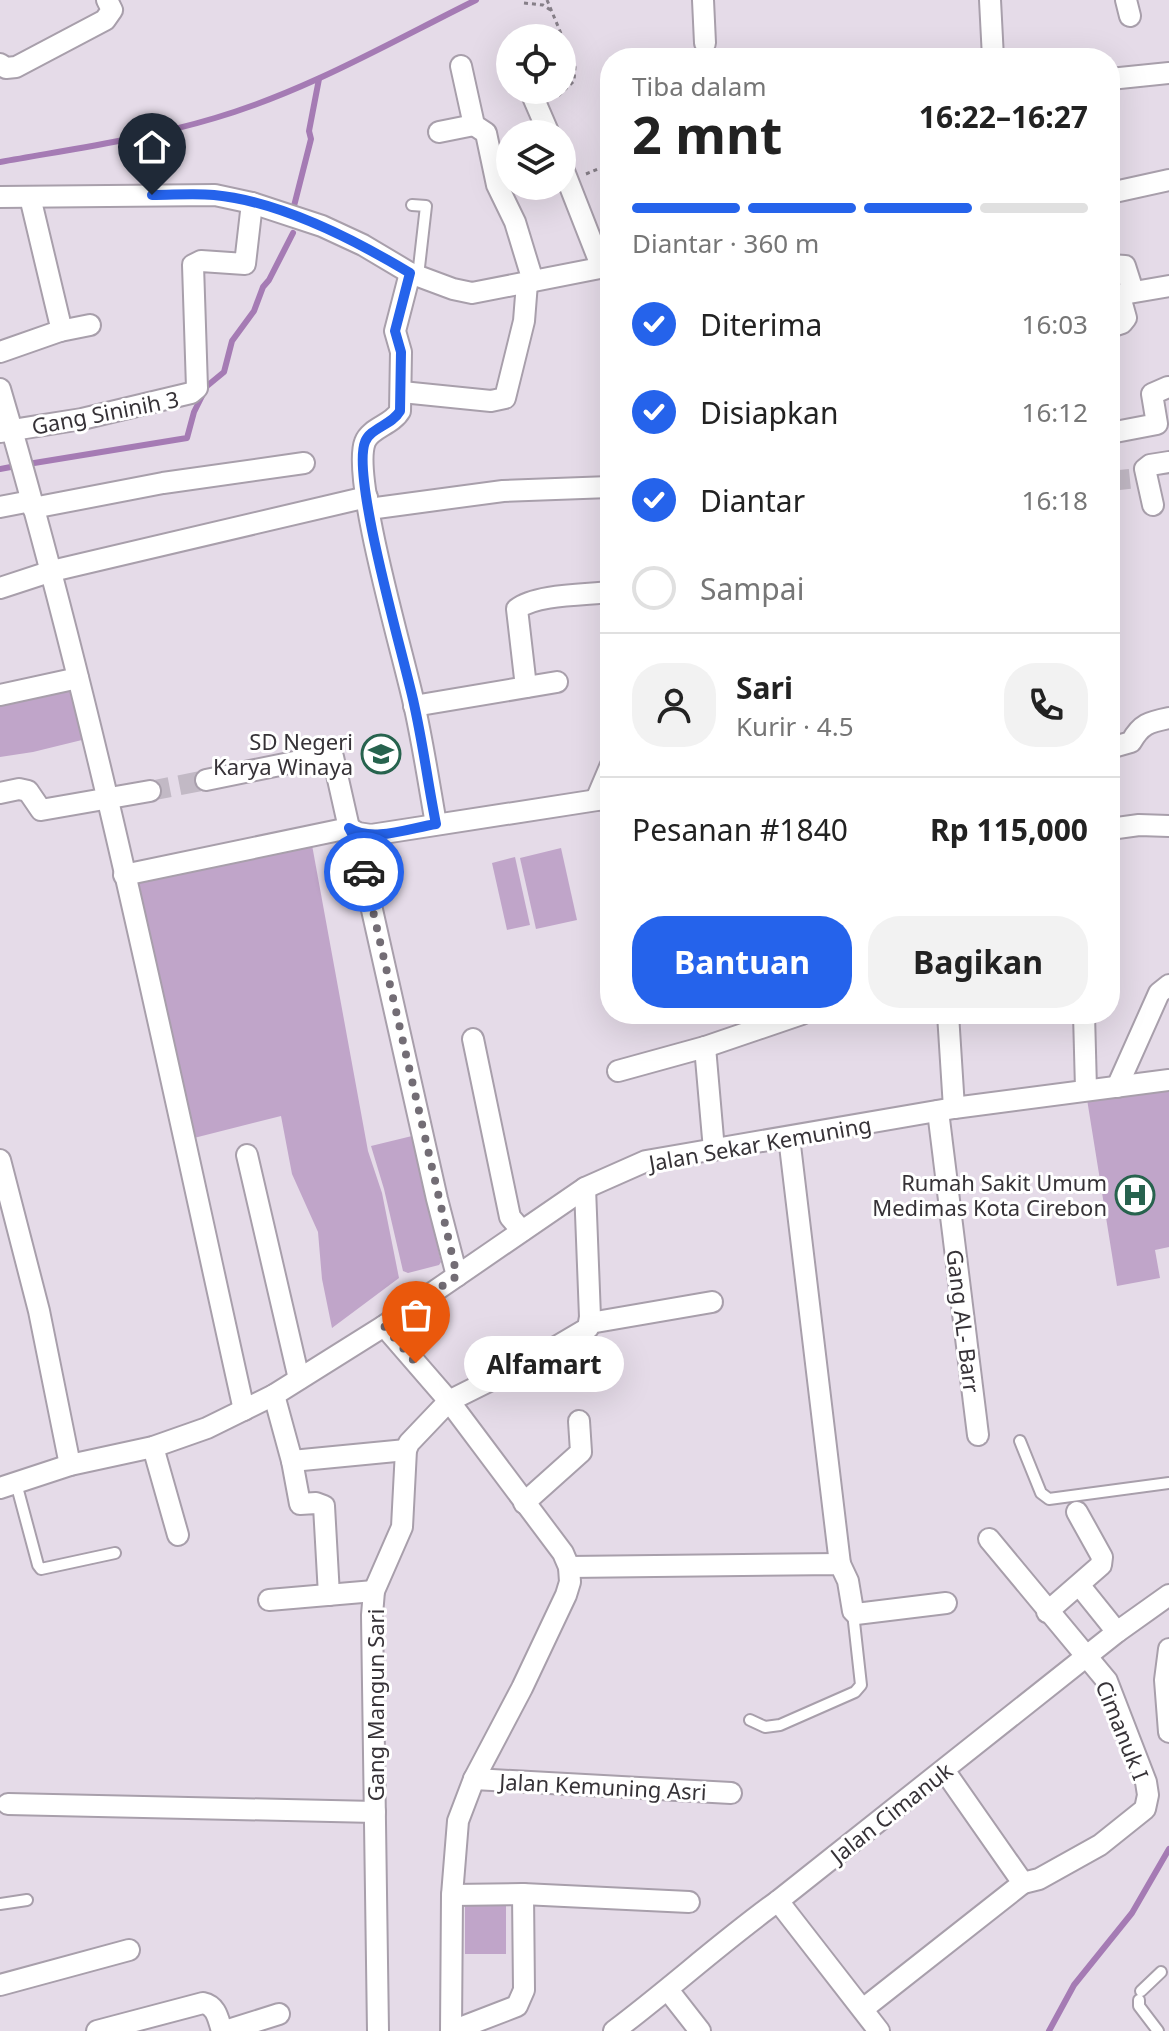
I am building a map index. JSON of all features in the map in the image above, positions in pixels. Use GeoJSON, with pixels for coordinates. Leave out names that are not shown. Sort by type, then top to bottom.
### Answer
{"type":"FeatureCollection","features":[{"type":"Feature","properties":{"kind":"street"},"geometry":{"type":"LineString","coordinates":[[0,64],[6,68],[16,67],[105,20],[112,10],[107,0]]}},
{"type":"Feature","properties":{"kind":"street"},"geometry":{"type":"LineString","coordinates":[[703,0],[705,43]]}},
{"type":"Feature","properties":{"kind":"street"},"geometry":{"type":"LineString","coordinates":[[990,0],[992,48]]}},
{"type":"Feature","properties":{"kind":"street"},"geometry":{"type":"LineString","coordinates":[[402,392],[491,401],[505,398],[524,321],[530,282],[515,222],[497,185],[486,133],[474,125],[461,66]]}},
{"type":"Feature","properties":{"kind":"street"},"geometry":{"type":"LineString","coordinates":[[1120,78],[1169,73]]}},
{"type":"Feature","properties":{"kind":"street"},"geometry":{"type":"LineString","coordinates":[[439,132],[474,125]]}},
{"type":"Feature","properties":{"kind":"street"},"geometry":{"type":"LineString","coordinates":[[1120,191],[1169,180]]}},
{"type":"Feature","properties":{"kind":"street"},"geometry":{"type":"LineString","coordinates":[[0,197],[215,195],[252,203],[322,226],[414,274],[472,293],[600,268]]}},
{"type":"Feature","properties":{"kind":"street"},"geometry":{"type":"LineString","coordinates":[[30,197],[61,322],[60,331]]}},
{"type":"Feature","properties":{"kind":"street"},"geometry":{"type":"LineString","coordinates":[[576,200],[600,254]]}},
{"type":"Feature","properties":{"kind":"street","name":"Gang Sininih 3"},"geometry":{"type":"LineString","coordinates":[[6,431],[172,400],[197,388],[193,265],[196,261],[245,264],[252,203]]}},
{"type":"Feature","properties":{"kind":"street"},"geometry":{"type":"LineString","coordinates":[[1120,266],[1125,266],[1133,291]]}},
{"type":"Feature","properties":{"kind":"street"},"geometry":{"type":"LineString","coordinates":[[414,274],[395,331],[401,352],[400,411],[395,419],[369,435],[362,453],[368,503],[414,706],[436,824]]}},
{"type":"Feature","properties":{"kind":"street"},"geometry":{"type":"LineString","coordinates":[[1120,324],[1126,318],[1121,297],[1133,291],[1169,286]]}},
{"type":"Feature","properties":{"kind":"street"},"geometry":{"type":"LineString","coordinates":[[0,352],[60,331],[90,325]]}},
{"type":"Feature","properties":{"kind":"street"},"geometry":{"type":"LineString","coordinates":[[1120,431],[1157,424],[1152,394],[1168,387]]}},
{"type":"Feature","properties":{"kind":"street"},"geometry":{"type":"LineString","coordinates":[[0,389],[6,431],[52,571],[78,678],[244,1410]]}},
{"type":"Feature","properties":{"kind":"street"},"geometry":{"type":"LineString","coordinates":[[1153,505],[1145,469],[1150,465],[1169,462]]}},
{"type":"Feature","properties":{"kind":"street"},"geometry":{"type":"LineString","coordinates":[[0,507],[304,463]]}},
{"type":"Feature","properties":{"kind":"street"},"geometry":{"type":"LineString","coordinates":[[0,588],[52,571],[368,503],[503,491],[600,487]]}},
{"type":"Feature","properties":{"kind":"street"},"geometry":{"type":"LineString","coordinates":[[526,687],[517,609],[550,598],[600,593]]}},
{"type":"Feature","properties":{"kind":"street"},"geometry":{"type":"LineString","coordinates":[[0,695],[78,678]]}},
{"type":"Feature","properties":{"kind":"street"},"geometry":{"type":"LineString","coordinates":[[414,706],[557,682]]}},
{"type":"Feature","properties":{"kind":"street"},"geometry":{"type":"LineString","coordinates":[[1120,745],[1131,742],[1147,722],[1169,718]]}},
{"type":"Feature","properties":{"kind":"street"},"geometry":{"type":"LineString","coordinates":[[206,780],[324,756],[333,757],[349,828],[357,843],[457,1276]]}},
{"type":"Feature","properties":{"kind":"street"},"geometry":{"type":"LineString","coordinates":[[0,793],[19,789],[28,791],[41,810],[150,791]]}},
{"type":"Feature","properties":{"kind":"street"},"geometry":{"type":"LineString","coordinates":[[124,875],[349,828],[371,835],[600,799]]}},
{"type":"Feature","properties":{"kind":"street"},"geometry":{"type":"LineString","coordinates":[[1120,828],[1169,826]]}},
{"type":"Feature","properties":{"kind":"street"},"geometry":{"type":"LineString","coordinates":[[1117,1087],[1159,993],[1169,985]]}},
{"type":"Feature","properties":{"kind":"street"},"geometry":{"type":"LineString","coordinates":[[618,1071],[773,1024]]}},
{"type":"Feature","properties":{"kind":"street","name":"Gang AL- Barr"},"geometry":{"type":"LineString","coordinates":[[948,1024],[946,1110],[978,1435]]}},
{"type":"Feature","properties":{"kind":"street"},"geometry":{"type":"LineString","coordinates":[[1084,1024],[1086,1089]]}},
{"type":"Feature","properties":{"kind":"street"},"geometry":{"type":"LineString","coordinates":[[473,1039],[510,1217],[522,1231]]}},
{"type":"Feature","properties":{"kind":"street"},"geometry":{"type":"LineString","coordinates":[[705,1047],[714,1150]]}},
{"type":"Feature","properties":{"kind":"street","name":"Jalan Sekar Kemuning"},"geometry":{"type":"LineString","coordinates":[[8,1486],[70,1465],[153,1447],[207,1428],[274,1395],[384,1326],[585,1188],[646,1161],[946,1110],[1169,1080]]}},
{"type":"Feature","properties":{"kind":"street"},"geometry":{"type":"LineString","coordinates":[[789,1137],[840,1564],[848,1581],[853,1611],[862,1615],[946,1603]]}},
{"type":"Feature","properties":{"kind":"street"},"geometry":{"type":"LineString","coordinates":[[247,1155],[299,1379]]}},
{"type":"Feature","properties":{"kind":"street"},"geometry":{"type":"LineString","coordinates":[[0,1160],[39,1311],[70,1465]]}},
{"type":"Feature","properties":{"kind":"street"},"geometry":{"type":"LineString","coordinates":[[292,1461],[406,1450],[449,1401],[583,1332],[590,1323],[585,1188]]}},
{"type":"Feature","properties":{"kind":"street"},"geometry":{"type":"LineString","coordinates":[[590,1323],[712,1302]]}},
{"type":"Feature","properties":{"kind":"street"},"geometry":{"type":"LineString","coordinates":[[384,1326],[449,1401],[552,1537],[569,1567],[570,1582],[566,1595],[474,1779],[458,1821],[452,1895],[452,2031],[517,2006],[521,2000],[524,1990],[523,1894]]}},
{"type":"Feature","properties":{"kind":"street"},"geometry":{"type":"LineString","coordinates":[[274,1395],[300,1504],[324,1506],[329,1595]]}},
{"type":"Feature","properties":{"kind":"street"},"geometry":{"type":"LineString","coordinates":[[524,1503],[581,1452],[579,1421]]}},
{"type":"Feature","properties":{"kind":"street"},"geometry":{"type":"LineString","coordinates":[[153,1447],[178,1535]]}},
{"type":"Feature","properties":{"kind":"street","name":"Gang Mangun Sari"},"geometry":{"type":"LineString","coordinates":[[378,2031],[372,1615],[374,1591],[402,1527],[406,1450]]}},
{"type":"Feature","properties":{"kind":"street"},"geometry":{"type":"LineString","coordinates":[[1047,1612],[1101,1565],[1102,1557],[1077,1512]]}},
{"type":"Feature","properties":{"kind":"street"},"geometry":{"type":"LineString","coordinates":[[989,1539],[1047,1612],[1087,1656]]}},
{"type":"Feature","properties":{"kind":"street"},"geometry":{"type":"LineString","coordinates":[[569,1567],[840,1564]]}},
{"type":"Feature","properties":{"kind":"street"},"geometry":{"type":"LineString","coordinates":[[1080,1586],[1117,1632]]}},
{"type":"Feature","properties":{"kind":"street"},"geometry":{"type":"LineString","coordinates":[[269,1600],[374,1591]]}},
{"type":"Feature","properties":{"kind":"street","name":"Jalan Cimanuk"},"geometry":{"type":"LineString","coordinates":[[614,2031],[1117,1632],[1169,1595]]}},
{"type":"Feature","properties":{"kind":"street"},"geometry":{"type":"LineString","coordinates":[[1169,1649],[1165,1680],[1169,1732]]}},
{"type":"Feature","properties":{"kind":"street","name":"Cimanuk I"},"geometry":{"type":"LineString","coordinates":[[1023,1883],[1039,1879],[1100,1845],[1145,1809],[1148,1795],[1141,1768],[1107,1681],[1087,1656]]}},
{"type":"Feature","properties":{"kind":"street"},"geometry":{"type":"LineString","coordinates":[[863,2009],[1023,1883],[944,1770]]}},
{"type":"Feature","properties":{"kind":"street","name":"Jalan Kemuning Asri"},"geometry":{"type":"LineString","coordinates":[[474,1779],[731,1793]]}},
{"type":"Feature","properties":{"kind":"street"},"geometry":{"type":"LineString","coordinates":[[8,1804],[375,1812]]}},
{"type":"Feature","properties":{"kind":"street"},"geometry":{"type":"LineString","coordinates":[[452,1895],[523,1894],[689,1902]]}},
{"type":"Feature","properties":{"kind":"street"},"geometry":{"type":"LineString","coordinates":[[778,1901],[879,2031]]}},
{"type":"Feature","properties":{"kind":"street"},"geometry":{"type":"LineString","coordinates":[[0,1985],[129,1950]]}},
{"type":"Feature","properties":{"kind":"street"},"geometry":{"type":"LineString","coordinates":[[668,1990],[700,2031]]}},
{"type":"Feature","properties":{"kind":"street"},"geometry":{"type":"LineString","coordinates":[[97,2031],[203,2003],[215,2011],[224,2031],[279,2014]]}},
{"type":"Feature","properties":{"kind":"lane"},"geometry":{"type":"LineString","coordinates":[[412,205],[426,206],[414,274]]}},
{"type":"Feature","properties":{"kind":"lane"},"geometry":{"type":"LineString","coordinates":[[1020,1441],[1041,1493],[1049,1499],[1169,1483]]}},
{"type":"Feature","properties":{"kind":"lane"},"geometry":{"type":"LineString","coordinates":[[8,1486],[41,1569],[115,1553]]}},
{"type":"Feature","properties":{"kind":"lane"},"geometry":{"type":"LineString","coordinates":[[750,1720],[765,1727],[780,1725],[855,1692],[861,1685],[853,1611]]}},
{"type":"Feature","properties":{"kind":"lane"},"geometry":{"type":"LineString","coordinates":[[0,1904],[27,1900]]}},
{"type":"Feature","properties":{"kind":"lane"},"geometry":{"type":"LineString","coordinates":[[1158,2031],[1139,2006],[1140,1996],[1161,1972]]}},
{"type":"Feature","properties":{"kind":"path"},"geometry":{"type":"LineString","coordinates":[[546,120],[547,106],[574,81],[575,67],[547,0]]}},
{"type":"Feature","properties":{"kind":"path"},"geometry":{"type":"LineString","coordinates":[[524,3],[543,5],[552,11]]}},
{"type":"Feature","properties":{"kind":"path"},"geometry":{"type":"LineString","coordinates":[[576,172],[600,166]]}},
{"type":"Feature","properties":{"kind":"shaded area"},"geometry":{"type":"Polygon","coordinates":[[[73,683],[86,739],[0,757],[0,699],[73,683]]]}},
{"type":"Feature","properties":{"kind":"shaded area"},"geometry":{"type":"Polygon","coordinates":[[[312,845],[368,1151],[382,1193],[399,1278],[332,1328],[322,1279],[318,1232],[292,1174],[281,1116],[194,1138],[132,879],[312,845]]]}},
{"type":"Feature","properties":{"kind":"shaded area"},"geometry":{"type":"Polygon","coordinates":[[[561,848],[577,920],[536,929],[520,858],[561,848]]]}},
{"type":"Feature","properties":{"kind":"shaded area"},"geometry":{"type":"Polygon","coordinates":[[[515,857],[530,925],[507,930],[492,863],[515,857]]]}},
{"type":"Feature","properties":{"kind":"shaded area"},"geometry":{"type":"Polygon","coordinates":[[[1169,1084],[1169,1247],[1155,1250],[1160,1278],[1117,1286],[1086,1093],[1169,1084]]]}},
{"type":"Feature","properties":{"kind":"shaded area"},"geometry":{"type":"Polygon","coordinates":[[[412,1136],[441,1262],[408,1273],[403,1271],[371,1146],[412,1136]]]}},
{"type":"Feature","properties":{"kind":"shaded area"},"geometry":{"type":"Polygon","coordinates":[[[465,1902],[506,1902],[506,1954],[465,1954],[465,1902]]]}},
{"type":"Feature","properties":{"kind":"waterway"},"geometry":{"type":"LineString","coordinates":[[0,162],[162,132],[249,107],[348,65],[476,0]]}},
{"type":"Feature","properties":{"kind":"waterway"},"geometry":{"type":"LineString","coordinates":[[294,206],[311,139],[309,131],[319,79]]}},
{"type":"Feature","properties":{"kind":"waterway"},"geometry":{"type":"LineString","coordinates":[[28,464],[187,438],[194,412],[207,386],[224,372],[232,341],[254,311],[263,287],[293,233]]}},
{"type":"Feature","properties":{"kind":"waterway"},"geometry":{"type":"LineString","coordinates":[[0,469],[16,466]]}},
{"type":"Feature","properties":{"kind":"waterway"},"geometry":{"type":"LineString","coordinates":[[1049,2031],[1074,1985],[1132,1913],[1169,1849]]}},
{"type":"Feature","properties":{"kind":"tunnel"},"geometry":{"type":"LineString","coordinates":[[1120,480],[1148,477]]}},
{"type":"Feature","properties":{"kind":"tunnel"},"geometry":{"type":"LineString","coordinates":[[150,791],[206,780]]}},
{"type":"Feature","properties":{"kind":"way so far"},"geometry":{"type":"LineString","coordinates":[[364,872],[457,1276],[384,1326],[416,1363]]}},
{"type":"Feature","properties":{"kind":"place","name":"SD Negeri Karya Winaya"},"geometry":{"type":"Point","coordinates":[381,754]}},
{"type":"Feature","properties":{"kind":"place","name":"Rumah Sakit Umum Medimas Kota Cirebon"},"geometry":{"type":"Point","coordinates":[1135,1195]}},
{"type":"Feature","properties":{"kind":"place","name":"Alfamart"},"geometry":{"type":"Point","coordinates":[416,1363]}},
{"type":"Feature","properties":{"kind":"route"},"geometry":{"type":"LineString","coordinates":[[152,195],[215,195],[252,203],[322,226],[363,245],[410,273],[395,331],[401,352],[400,411],[395,419],[369,435],[362,453],[367,503],[414,706],[436,824],[371,835],[349,828],[357,843],[364,872]]}}]}
